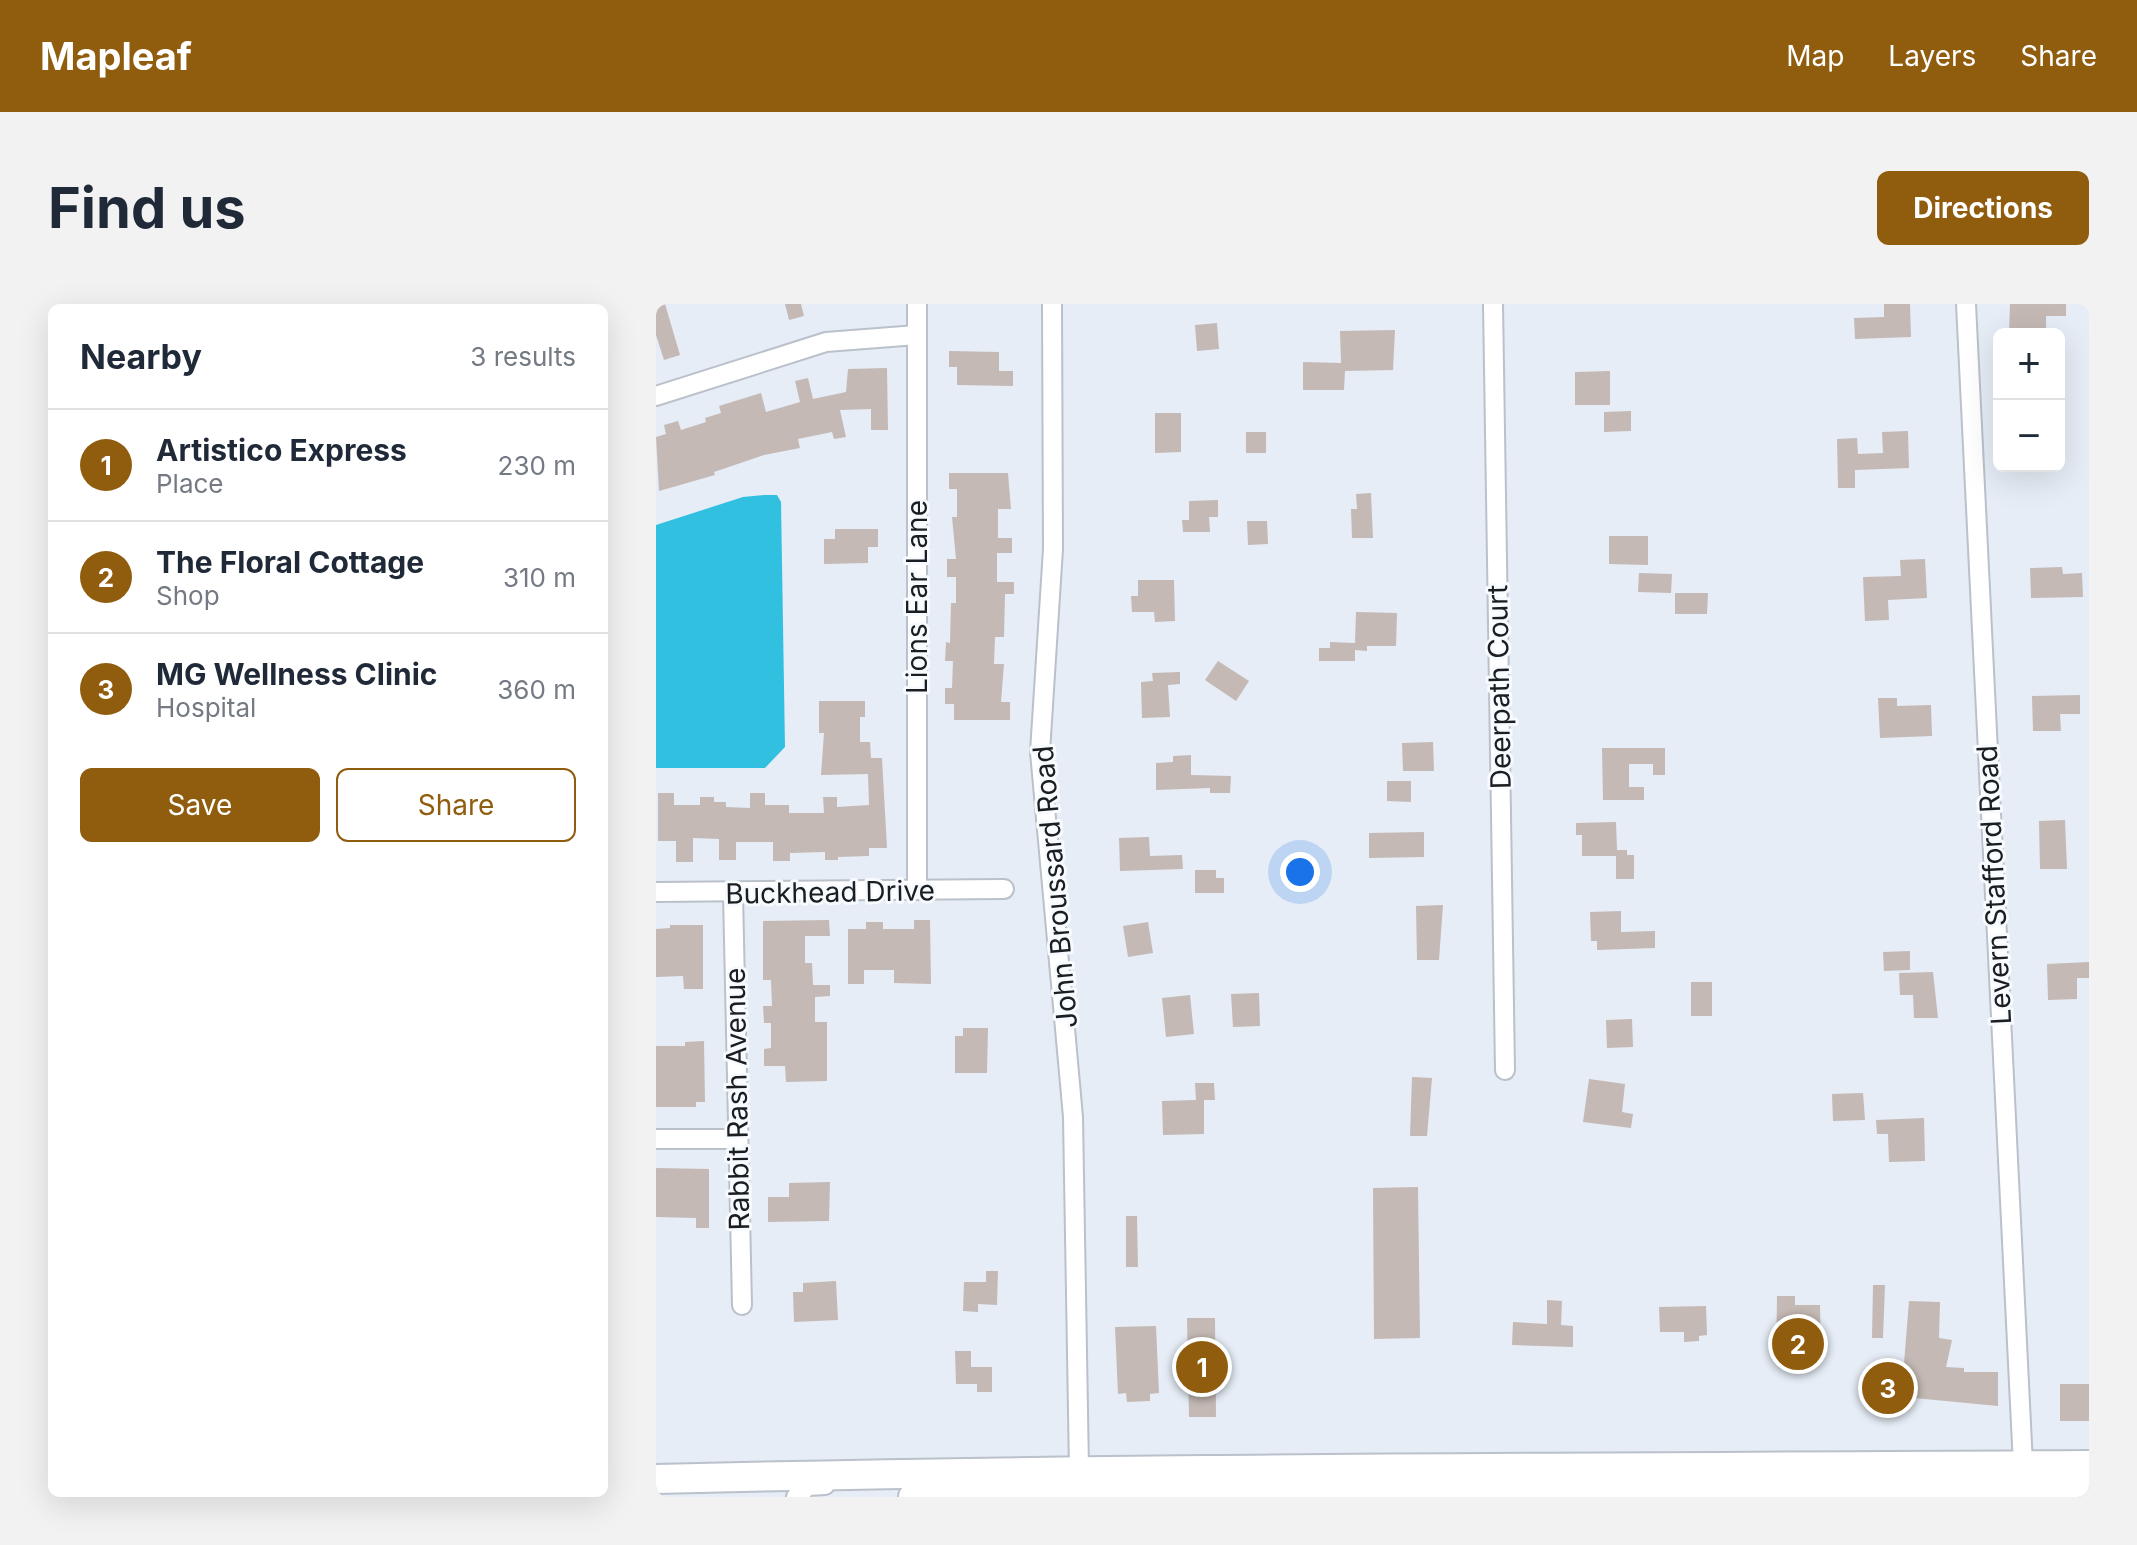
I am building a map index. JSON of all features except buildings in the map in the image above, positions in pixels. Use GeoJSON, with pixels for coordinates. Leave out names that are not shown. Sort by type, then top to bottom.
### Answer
{"type":"FeatureCollection","features":[{"type":"Feature","properties":{"kind":"main road"},"geometry":{"type":"LineString","coordinates":[[1930,1492],[1955,1480],[2014,1476],[2023,1465]]}},
{"type":"Feature","properties":{"kind":"main road"},"geometry":{"type":"LineString","coordinates":[[917,1484],[972,1496],[1084,1488],[1802,1468],[2089,1465]]}},
{"type":"Feature","properties":{"kind":"main road"},"geometry":{"type":"LineString","coordinates":[[1703,1494],[1730,1477],[1768,1478],[1802,1468]]}},
{"type":"Feature","properties":{"kind":"main road"},"geometry":{"type":"LineString","coordinates":[[656,1479],[1652,1496],[2089,1492]]}},
{"type":"Feature","properties":{"kind":"street","name":"Lions Ear Lane"},"geometry":{"type":"LineString","coordinates":[[917,304],[917,890]]}},
{"type":"Feature","properties":{"kind":"street","name":"John Broussard Road"},"geometry":{"type":"LineString","coordinates":[[1052,304],[1053,549],[1040,752],[1073,1117],[1084,1488]]}},
{"type":"Feature","properties":{"kind":"street","name":"Deerpath Court"},"geometry":{"type":"LineString","coordinates":[[1493,304],[1505,1070]]}},
{"type":"Feature","properties":{"kind":"street","name":"Levern Stafford Road"},"geometry":{"type":"LineString","coordinates":[[1966,304],[2023,1465]]}},
{"type":"Feature","properties":{"kind":"street"},"geometry":{"type":"LineString","coordinates":[[656,396],[826,342],[917,335]]}},
{"type":"Feature","properties":{"kind":"street","name":"Buckhead Drive"},"geometry":{"type":"LineString","coordinates":[[656,892],[733,894],[1004,889]]}},
{"type":"Feature","properties":{"kind":"street","name":"Rabbit Rash Avenue"},"geometry":{"type":"LineString","coordinates":[[733,894],[742,1305]]}},
{"type":"Feature","properties":{"kind":"street"},"geometry":{"type":"LineString","coordinates":[[656,1139],[738,1139]]}},
{"type":"Feature","properties":{"kind":"street"},"geometry":{"type":"LineString","coordinates":[[796,1497],[808,1486],[917,1484]]}},
{"type":"Feature","properties":{"kind":"water"},"geometry":{"type":"Polygon","coordinates":[[[777,495],[781,502],[785,747],[765,768],[656,768],[656,525],[743,497],[777,495]]]}},
{"type":"Feature","properties":{"kind":"place","name":"The Floral Cottage"},"geometry":{"type":"Point","coordinates":[1798,1344]}},
{"type":"Feature","properties":{"kind":"place","name":"Artistico Express"},"geometry":{"type":"Point","coordinates":[1202,1367]}},
{"type":"Feature","properties":{"kind":"place","name":"MG Wellness Clinic"},"geometry":{"type":"Point","coordinates":[1888,1388]}}]}
